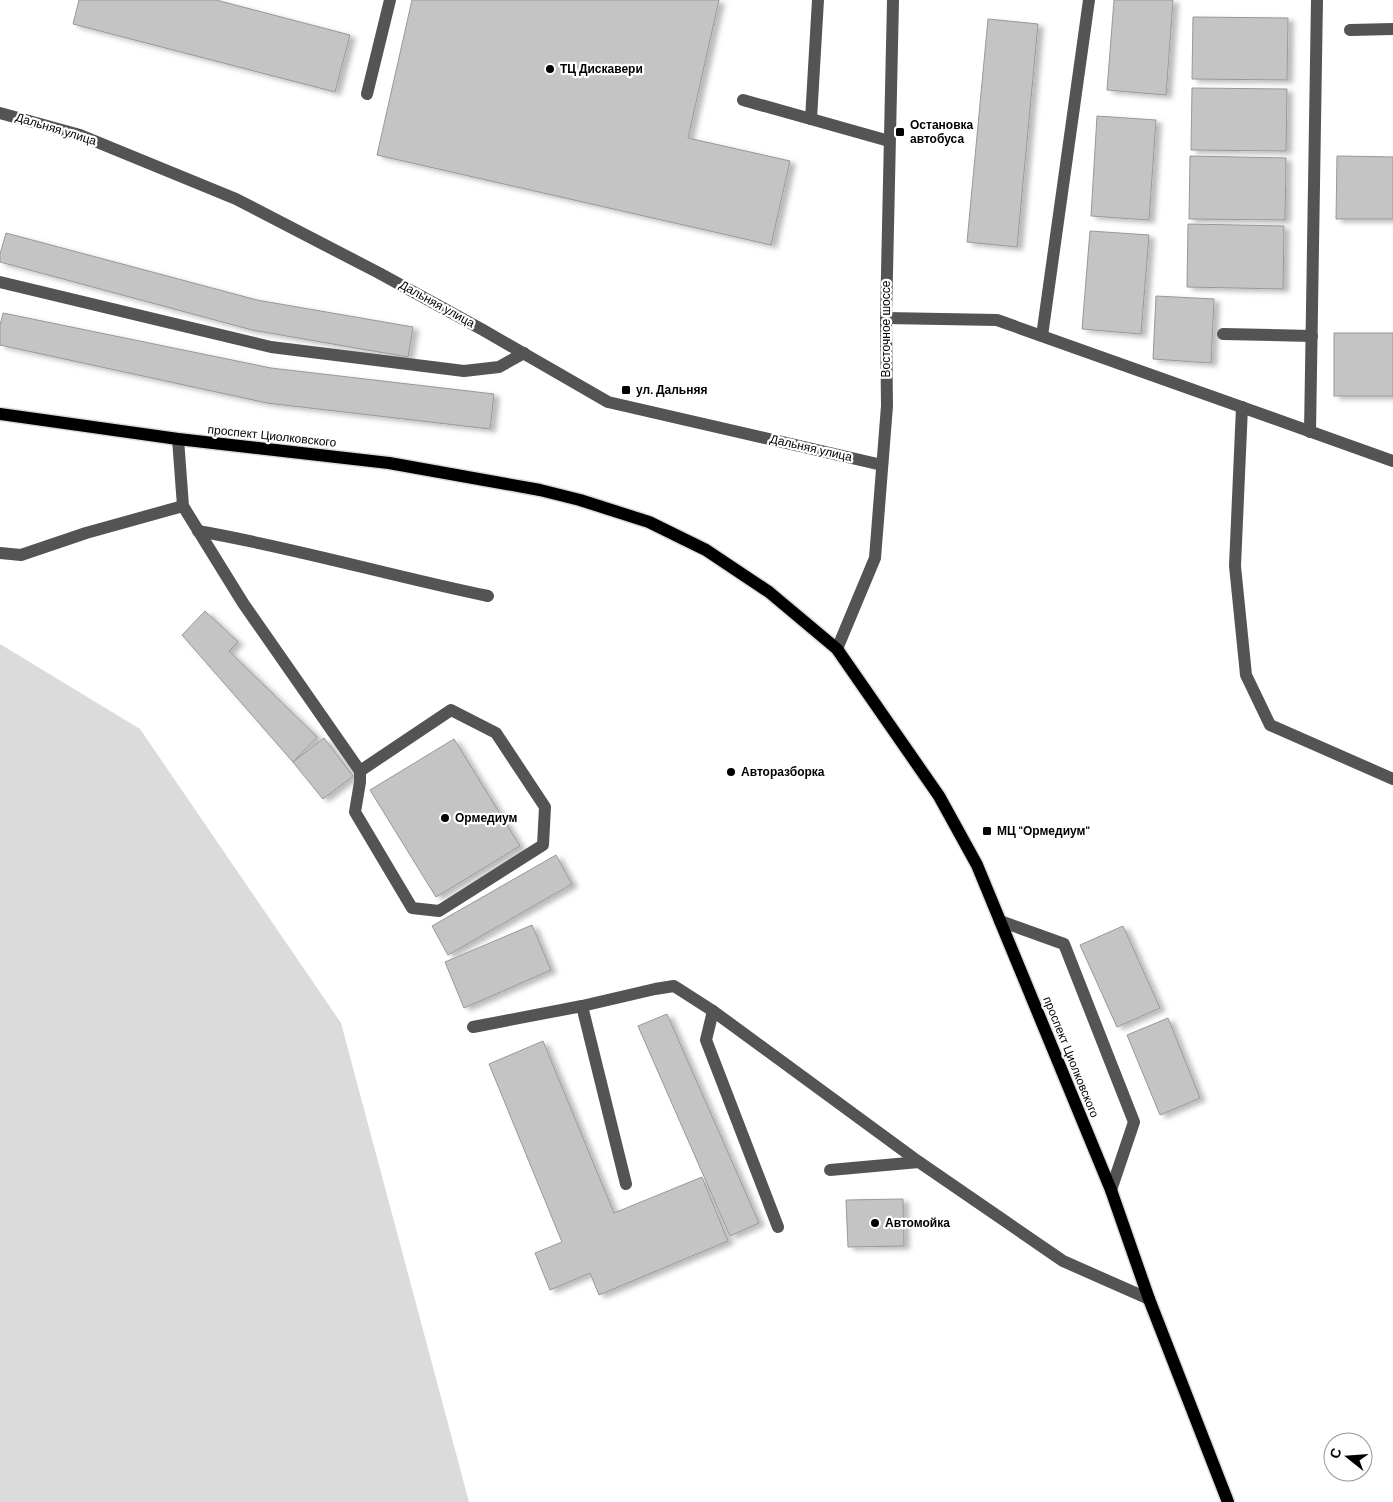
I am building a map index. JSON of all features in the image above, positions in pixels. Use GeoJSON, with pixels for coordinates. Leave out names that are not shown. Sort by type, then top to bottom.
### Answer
{"type":"FeatureCollection","features":[{"type":"Feature","properties":{"kind":"main road","name":"проспект Циолковского"},"geometry":{"type":"LineString","coordinates":[[0,414],[178,439],[389,463],[540,490],[580,500],[649,522],[706,550],[769,592],[837,649],[939,796],[977,865],[1111,1190],[1150,1299],[1228,1502]]}},
{"type":"Feature","properties":{"kind":"street"},"geometry":{"type":"LineString","coordinates":[[367,94],[390,0]]}},
{"type":"Feature","properties":{"kind":"street"},"geometry":{"type":"LineString","coordinates":[[812,119],[818,0]]}},
{"type":"Feature","properties":{"kind":"street","name":"Восточное шоссе"},"geometry":{"type":"LineString","coordinates":[[837,649],[876,558],[886,406],[889,141],[893,0]]}},
{"type":"Feature","properties":{"kind":"street"},"geometry":{"type":"LineString","coordinates":[[1042,336],[1089,0]]}},
{"type":"Feature","properties":{"kind":"street"},"geometry":{"type":"LineString","coordinates":[[1310,432],[1317,0]]}},
{"type":"Feature","properties":{"kind":"street"},"geometry":{"type":"LineString","coordinates":[[1350,30],[1393,29]]}},
{"type":"Feature","properties":{"kind":"street"},"geometry":{"type":"LineString","coordinates":[[743,100],[889,141]]}},
{"type":"Feature","properties":{"kind":"street","name":"Дальняя улица"},"geometry":{"type":"LineString","coordinates":[[0,113],[80,134],[236,199],[379,272],[608,402],[882,464]]}},
{"type":"Feature","properties":{"kind":"street"},"geometry":{"type":"LineString","coordinates":[[0,282],[271,347],[464,371],[499,367],[524,353]]}},
{"type":"Feature","properties":{"kind":"street"},"geometry":{"type":"LineString","coordinates":[[886,318],[996,320],[1393,461]]}},
{"type":"Feature","properties":{"kind":"street"},"geometry":{"type":"LineString","coordinates":[[1223,334],[1312,336]]}},
{"type":"Feature","properties":{"kind":"street"},"geometry":{"type":"LineString","coordinates":[[1242,407],[1236,566],[1246,676],[1270,725],[1393,779]]}},
{"type":"Feature","properties":{"kind":"street"},"geometry":{"type":"LineString","coordinates":[[178,439],[182,506],[243,603],[360,771],[355,812],[412,908],[439,911],[543,845],[545,807],[496,733],[451,710],[360,771]]}},
{"type":"Feature","properties":{"kind":"street"},"geometry":{"type":"LineString","coordinates":[[0,553],[21,555],[86,533],[182,506]]}},
{"type":"Feature","properties":{"kind":"street"},"geometry":{"type":"LineString","coordinates":[[198,531],[257,541],[422,582],[488,596]]}},
{"type":"Feature","properties":{"kind":"street"},"geometry":{"type":"LineString","coordinates":[[1000,921],[1064,944],[1134,1122],[1111,1190]]}},
{"type":"Feature","properties":{"kind":"street"},"geometry":{"type":"LineString","coordinates":[[473,1027],[674,986],[713,1011],[919,1162],[1063,1261],[1150,1299]]}},
{"type":"Feature","properties":{"kind":"street"},"geometry":{"type":"LineString","coordinates":[[582,1006],[626,1184]]}},
{"type":"Feature","properties":{"kind":"street"},"geometry":{"type":"LineString","coordinates":[[713,1011],[706,1040],[778,1227]]}},
{"type":"Feature","properties":{"kind":"street"},"geometry":{"type":"LineString","coordinates":[[830,1170],[919,1162]]}},
{"type":"Feature","properties":{"kind":"shaded area"},"geometry":{"type":"Polygon","coordinates":[[[0,644],[140,729],[341,1023],[469,1502],[0,1502],[0,644]]]}},
{"type":"Feature","properties":{"kind":"building"},"geometry":{"type":"Polygon","coordinates":[[[79,0],[216,0],[350,35],[335,92],[73,24],[79,0]]]}},
{"type":"Feature","properties":{"kind":"building","name":"ТЦ Дискавери"},"geometry":{"type":"Polygon","coordinates":[[[412,0],[719,0],[688,138],[790,161],[771,245],[377,155],[412,0]]]}},
{"type":"Feature","properties":{"kind":"building"},"geometry":{"type":"Polygon","coordinates":[[[1114,0],[1173,0],[1166,95],[1107,90],[1114,0]]]}},
{"type":"Feature","properties":{"kind":"building"},"geometry":{"type":"Polygon","coordinates":[[[1193,17],[1288,18],[1287,80],[1192,79],[1193,17]]]}},
{"type":"Feature","properties":{"kind":"building"},"geometry":{"type":"Polygon","coordinates":[[[988,19],[1038,24],[1017,247],[967,242],[988,19]]]}},
{"type":"Feature","properties":{"kind":"building"},"geometry":{"type":"Polygon","coordinates":[[[1192,88],[1287,89],[1286,151],[1191,150],[1192,88]]]}},
{"type":"Feature","properties":{"kind":"building"},"geometry":{"type":"Polygon","coordinates":[[[1097,116],[1156,120],[1149,220],[1091,216],[1097,116]]]}},
{"type":"Feature","properties":{"kind":"building"},"geometry":{"type":"Polygon","coordinates":[[[1190,156],[1286,158],[1285,220],[1189,219],[1190,156]]]}},
{"type":"Feature","properties":{"kind":"building"},"geometry":{"type":"Polygon","coordinates":[[[1337,156],[1393,157],[1393,219],[1336,219],[1337,156]]]}},
{"type":"Feature","properties":{"kind":"building"},"geometry":{"type":"Polygon","coordinates":[[[1188,224],[1284,226],[1283,289],[1187,287],[1188,224]]]}},
{"type":"Feature","properties":{"kind":"building"},"geometry":{"type":"Polygon","coordinates":[[[1090,231],[1149,235],[1141,334],[1082,329],[1090,231]]]}},
{"type":"Feature","properties":{"kind":"building"},"geometry":{"type":"Polygon","coordinates":[[[6,233],[257,300],[413,327],[408,357],[252,330],[0,262],[0,254],[6,233]]]}},
{"type":"Feature","properties":{"kind":"building"},"geometry":{"type":"Polygon","coordinates":[[[1156,296],[1214,299],[1211,363],[1153,359],[1156,296]]]}},
{"type":"Feature","properties":{"kind":"building"},"geometry":{"type":"Polygon","coordinates":[[[3,313],[271,368],[494,394],[490,429],[267,403],[0,345],[0,325],[3,313]]]}},
{"type":"Feature","properties":{"kind":"building"},"geometry":{"type":"Polygon","coordinates":[[[1334,333],[1393,333],[1393,396],[1334,396],[1334,333]]]}},
{"type":"Feature","properties":{"kind":"building"},"geometry":{"type":"Polygon","coordinates":[[[205,611],[238,642],[229,651],[317,737],[293,762],[182,635],[205,611]]]}},
{"type":"Feature","properties":{"kind":"building"},"geometry":{"type":"Polygon","coordinates":[[[324,738],[353,776],[323,799],[293,762],[324,738]]]}},
{"type":"Feature","properties":{"kind":"building","name":"Ормедиум"},"geometry":{"type":"Polygon","coordinates":[[[454,739],[520,846],[436,897],[370,790],[454,739]]]}},
{"type":"Feature","properties":{"kind":"building"},"geometry":{"type":"Polygon","coordinates":[[[556,855],[572,884],[448,955],[432,926],[556,855]]]}},
{"type":"Feature","properties":{"kind":"building"},"geometry":{"type":"Polygon","coordinates":[[[532,925],[551,970],[464,1008],[445,962],[532,925]]]}},
{"type":"Feature","properties":{"kind":"building"},"geometry":{"type":"Polygon","coordinates":[[[1123,926],[1160,1008],[1117,1027],[1080,945],[1123,926]]]}},
{"type":"Feature","properties":{"kind":"building"},"geometry":{"type":"Polygon","coordinates":[[[667,1014],[759,1223],[730,1236],[638,1026],[667,1014]]]}},
{"type":"Feature","properties":{"kind":"building"},"geometry":{"type":"Polygon","coordinates":[[[1168,1018],[1200,1098],[1160,1115],[1127,1035],[1168,1018]]]}},
{"type":"Feature","properties":{"kind":"building"},"geometry":{"type":"Polygon","coordinates":[[[543,1041],[614,1213],[702,1177],[728,1241],[599,1295],[590,1273],[550,1290],[535,1253],[562,1242],[489,1064],[543,1041]]]}},
{"type":"Feature","properties":{"kind":"building","name":"Автомойка"},"geometry":{"type":"Polygon","coordinates":[[[903,1199],[904,1246],[848,1247],[846,1200],[903,1199]]]}},
{"type":"Feature","properties":{"kind":"place","name":"ТЦ Дискавери"},"geometry":{"type":"Point","coordinates":[550,69]}},
{"type":"Feature","properties":{"kind":"place","name":"Остановка автобуса"},"geometry":{"type":"Point","coordinates":[900,132]}},
{"type":"Feature","properties":{"kind":"place","name":"ул. Дальняя"},"geometry":{"type":"Point","coordinates":[626,390]}},
{"type":"Feature","properties":{"kind":"place","name":"Авторазборка"},"geometry":{"type":"Point","coordinates":[731,772]}},
{"type":"Feature","properties":{"kind":"place","name":"Ормедиум"},"geometry":{"type":"Point","coordinates":[445,818]}},
{"type":"Feature","properties":{"kind":"place","name":"МЦ \"Ормедиум\""},"geometry":{"type":"Point","coordinates":[987,831]}},
{"type":"Feature","properties":{"kind":"place","name":"Автомойка"},"geometry":{"type":"Point","coordinates":[875,1223]}}]}
